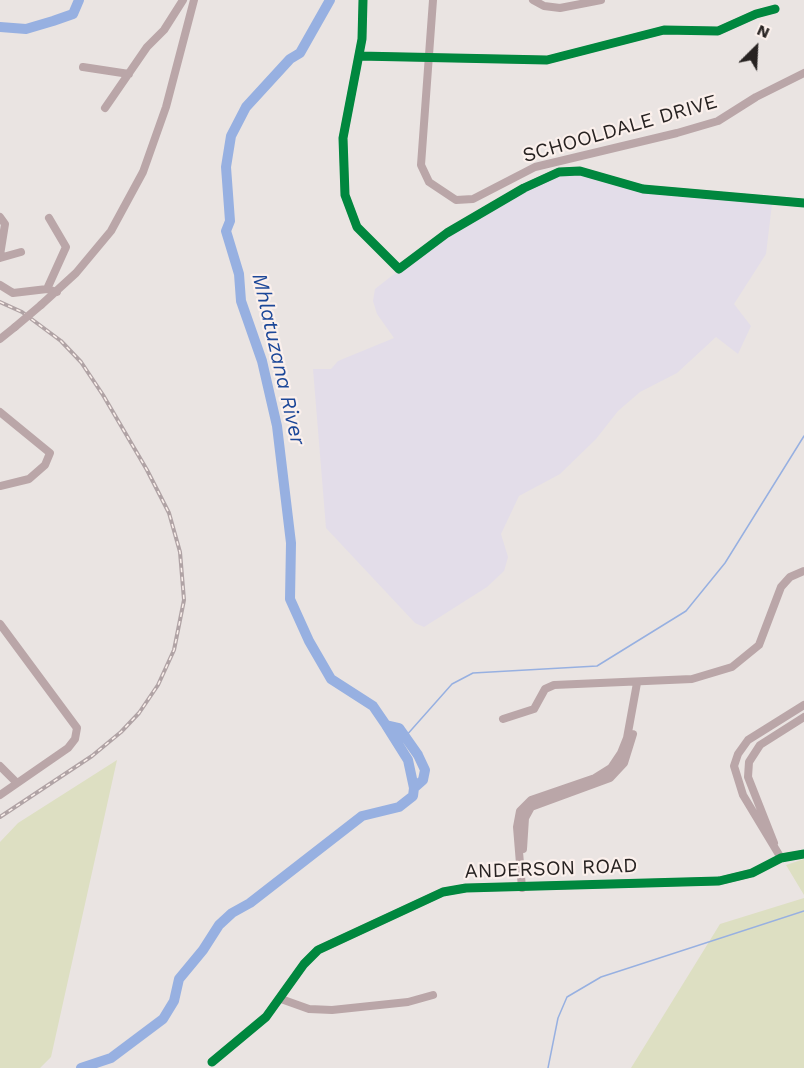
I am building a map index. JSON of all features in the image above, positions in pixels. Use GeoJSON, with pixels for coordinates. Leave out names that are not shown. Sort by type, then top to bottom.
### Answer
{"type":"FeatureCollection","features":[{"type":"Feature","properties":{"kind":"street"},"geometry":{"type":"LineString","coordinates":[[105,108],[147,47],[164,30],[183,0]]}},
{"type":"Feature","properties":{"kind":"street"},"geometry":{"type":"LineString","coordinates":[[0,339],[57,292],[111,231],[143,172],[166,107],[194,0]]}},
{"type":"Feature","properties":{"kind":"street"},"geometry":{"type":"LineString","coordinates":[[363,0],[363,28],[359,56],[343,138],[347,206],[363,235],[399,269],[447,233],[524,188],[559,172],[580,171],[643,189],[804,203]]}},
{"type":"Feature","properties":{"kind":"street"},"geometry":{"type":"LineString","coordinates":[[429,58],[433,0]]}},
{"type":"Feature","properties":{"kind":"street"},"geometry":{"type":"LineString","coordinates":[[533,0],[544,6],[560,8],[601,0]]}},
{"type":"Feature","properties":{"kind":"street"},"geometry":{"type":"LineString","coordinates":[[359,56],[554,59],[664,30],[718,31],[758,13],[775,9]]}},
{"type":"Feature","properties":{"kind":"street","name":"SCHOOLDALE DRIVE"},"geometry":{"type":"LineString","coordinates":[[429,58],[422,170],[429,182],[439,190],[462,201],[473,200],[535,167],[717,121],[756,97],[804,73]]}},
{"type":"Feature","properties":{"kind":"street"},"geometry":{"type":"LineString","coordinates":[[83,67],[129,74]]}},
{"type":"Feature","properties":{"kind":"street"},"geometry":{"type":"LineString","coordinates":[[0,217],[5,224],[0,257],[21,252]]}},
{"type":"Feature","properties":{"kind":"street"},"geometry":{"type":"LineString","coordinates":[[47,289],[66,247],[49,218]]}},
{"type":"Feature","properties":{"kind":"street"},"geometry":{"type":"LineString","coordinates":[[0,285],[13,293],[47,289],[57,292]]}},
{"type":"Feature","properties":{"kind":"street"},"geometry":{"type":"LineString","coordinates":[[0,412],[50,453],[45,465],[29,479],[0,486]]}},
{"type":"Feature","properties":{"kind":"street"},"geometry":{"type":"LineString","coordinates":[[503,719],[530,712],[545,689],[554,685],[638,683],[704,677],[732,667],[745,659],[759,645],[781,586],[790,577],[804,571]]}},
{"type":"Feature","properties":{"kind":"street"},"geometry":{"type":"LineString","coordinates":[[0,624],[77,728],[75,739],[68,748],[0,795]]}},
{"type":"Feature","properties":{"kind":"street"},"geometry":{"type":"LineString","coordinates":[[522,888],[521,854],[525,818],[531,807],[603,783],[624,763],[634,730],[638,683]]}},
{"type":"Feature","properties":{"kind":"street"},"geometry":{"type":"LineString","coordinates":[[781,858],[742,795],[735,774],[735,760],[748,740],[804,705]]}},
{"type":"Feature","properties":{"kind":"street"},"geometry":{"type":"LineString","coordinates":[[775,850],[748,777],[749,762],[760,745],[804,717]]}},
{"type":"Feature","properties":{"kind":"street"},"geometry":{"type":"LineString","coordinates":[[0,766],[17,783]]}},
{"type":"Feature","properties":{"kind":"street","name":"ANDERSON ROAD"},"geometry":{"type":"LineString","coordinates":[[212,1062],[266,1017],[304,964],[318,950],[424,899],[454,890],[728,880],[752,873],[781,858],[804,854]]}},
{"type":"Feature","properties":{"kind":"street"},"geometry":{"type":"LineString","coordinates":[[281,999],[309,1009],[332,1010],[408,1002],[432,995]]}},
{"type":"Feature","properties":{"kind":"shaded area"},"geometry":{"type":"Polygon","coordinates":[[[579,172],[643,191],[772,204],[766,254],[734,304],[751,326],[738,354],[716,337],[677,373],[640,392],[618,411],[596,439],[560,474],[519,496],[501,534],[508,557],[504,571],[487,587],[424,627],[415,623],[326,528],[313,369],[331,369],[338,361],[394,338],[377,314],[373,301],[375,289],[426,249],[557,173],[579,172]]]}},
{"type":"Feature","properties":{"kind":"green space"},"geometry":{"type":"Polygon","coordinates":[[[117,760],[51,1057],[40,1068],[0,1068],[0,842],[18,823],[117,760]]]}},
{"type":"Feature","properties":{"kind":"green space"},"geometry":{"type":"Polygon","coordinates":[[[804,859],[804,895],[786,865],[804,859]]]}},
{"type":"Feature","properties":{"kind":"green space"},"geometry":{"type":"Polygon","coordinates":[[[804,898],[804,1068],[631,1068],[720,924],[804,898]]]}},
{"type":"Feature","properties":{"kind":"waterway","name":"Mhlatuzana River"},"geometry":{"type":"LineString","coordinates":[[0,27],[26,29],[53,21],[73,14],[79,0]]}},
{"type":"Feature","properties":{"kind":"waterway","name":"Mhlatuzana River"},"geometry":{"type":"LineString","coordinates":[[81,1068],[111,1058],[163,1019],[174,1001],[179,979],[203,950],[219,925],[232,913],[250,903],[362,816],[399,807],[413,796],[414,788],[423,780],[425,770],[418,755],[399,728],[386,725],[373,706],[331,679],[309,641],[290,599],[291,543],[277,426],[262,361],[241,301],[239,274],[226,231],[230,221],[226,167],[231,136],[246,107],[290,59],[300,53],[330,0]]}},
{"type":"Feature","properties":{"kind":"waterway"},"geometry":{"type":"LineString","coordinates":[[405,737],[452,684],[473,673],[597,666],[686,611],[725,563],[804,436]]}},
{"type":"Feature","properties":{"kind":"waterway","name":"Mhlatuzana River"},"geometry":{"type":"LineString","coordinates":[[386,725],[408,760],[414,788]]}},
{"type":"Feature","properties":{"kind":"waterway"},"geometry":{"type":"LineString","coordinates":[[548,1068],[558,1018],[567,997],[601,977],[804,911]]}},
{"type":"Feature","properties":{"kind":"railway"},"geometry":{"type":"LineString","coordinates":[[0,302],[22,312],[61,341],[81,362],[103,395],[169,513],[180,552],[184,600],[174,650],[158,685],[139,713],[121,732],[92,756],[0,817]]}},
{"type":"Feature","properties":{"kind":"cycle path"},"geometry":{"type":"LineString","coordinates":[[363,0],[362,39],[343,138],[345,195],[357,227],[399,269],[447,233],[524,188],[559,172],[580,171],[643,189],[804,203]]}},
{"type":"Feature","properties":{"kind":"cycle path"},"geometry":{"type":"LineString","coordinates":[[359,56],[547,60],[664,30],[718,31],[756,14],[775,9]]}},
{"type":"Feature","properties":{"kind":"cycle path"},"geometry":{"type":"LineString","coordinates":[[212,1062],[266,1017],[304,964],[318,950],[443,892],[466,888],[719,881],[752,873],[781,858],[804,854]]}}]}
